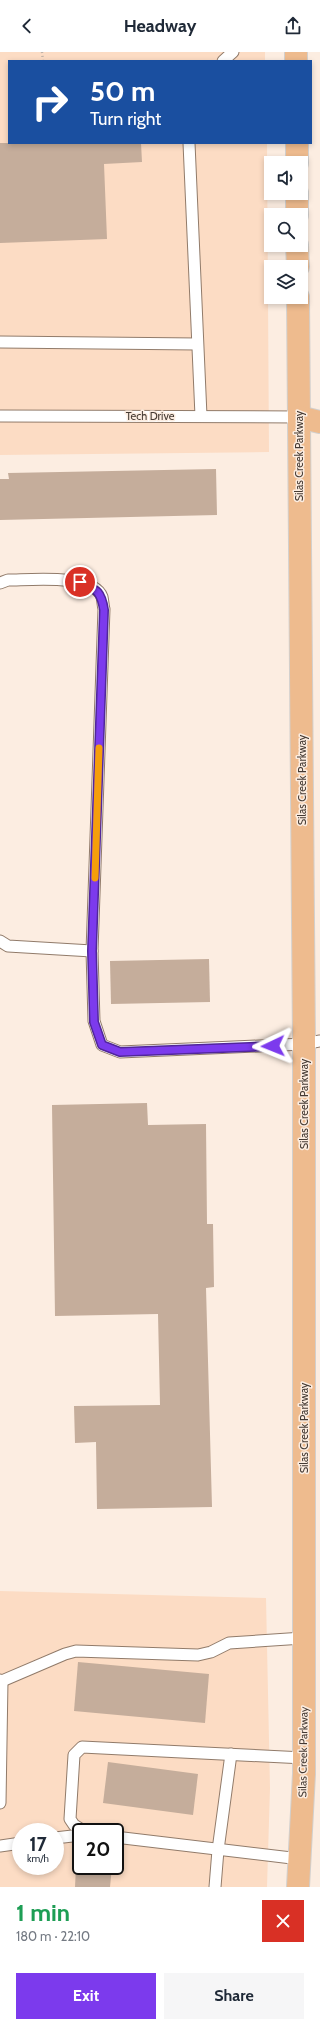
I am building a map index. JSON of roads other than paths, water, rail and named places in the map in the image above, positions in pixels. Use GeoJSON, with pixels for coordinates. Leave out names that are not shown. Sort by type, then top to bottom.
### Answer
{"type":"FeatureCollection","features":[{"type":"Feature","properties":{"kind":"main road"},"geometry":{"type":"LineString","coordinates":[[297,144],[297,156]]}},
{"type":"Feature","properties":{"kind":"main road","name":"Silas Creek Parkway"},"geometry":{"type":"LineString","coordinates":[[298,304],[299,418],[312,1043],[303,1638],[304,1758],[298,1887]]}},
{"type":"Feature","properties":{"kind":"main road"},"geometry":{"type":"LineString","coordinates":[[299,418],[320,422]]}},
{"type":"Feature","properties":{"kind":"lane"},"geometry":{"type":"LineString","coordinates":[[224,60],[232,52]]}},
{"type":"Feature","properties":{"kind":"lane"},"geometry":{"type":"LineString","coordinates":[[190,144],[201,416]]}},
{"type":"Feature","properties":{"kind":"lane"},"geometry":{"type":"LineString","coordinates":[[0,342],[197,344]]}},
{"type":"Feature","properties":{"kind":"lane","name":"Tech Drive"},"geometry":{"type":"LineString","coordinates":[[0,416],[201,416],[299,418]]}},
{"type":"Feature","properties":{"kind":"lane"},"geometry":{"type":"LineString","coordinates":[[0,583],[8,580],[80,582],[95,589],[102,596],[104,610],[92,951],[94,1022],[102,1045],[120,1052],[312,1043]]}},
{"type":"Feature","properties":{"kind":"lane"},"geometry":{"type":"LineString","coordinates":[[0,941],[8,946],[92,951]]}},
{"type":"Feature","properties":{"kind":"lane"},"geometry":{"type":"LineString","coordinates":[[0,1803],[1,1680],[76,1651],[198,1655],[211,1652],[229,1643],[303,1638]]}},
{"type":"Feature","properties":{"kind":"lane"},"geometry":{"type":"LineString","coordinates":[[73,1823],[70,1819],[74,1755],[82,1747],[304,1758]]}},
{"type":"Feature","properties":{"kind":"lane"},"geometry":{"type":"LineString","coordinates":[[215,1887],[218,1850],[231,1754]]}},
{"type":"Feature","properties":{"kind":"lane"},"geometry":{"type":"LineString","coordinates":[[124,1838],[300,1859]]}},
{"type":"Feature","properties":{"kind":"lane"},"geometry":{"type":"LineString","coordinates":[[0,1846],[12,1844]]}}]}
